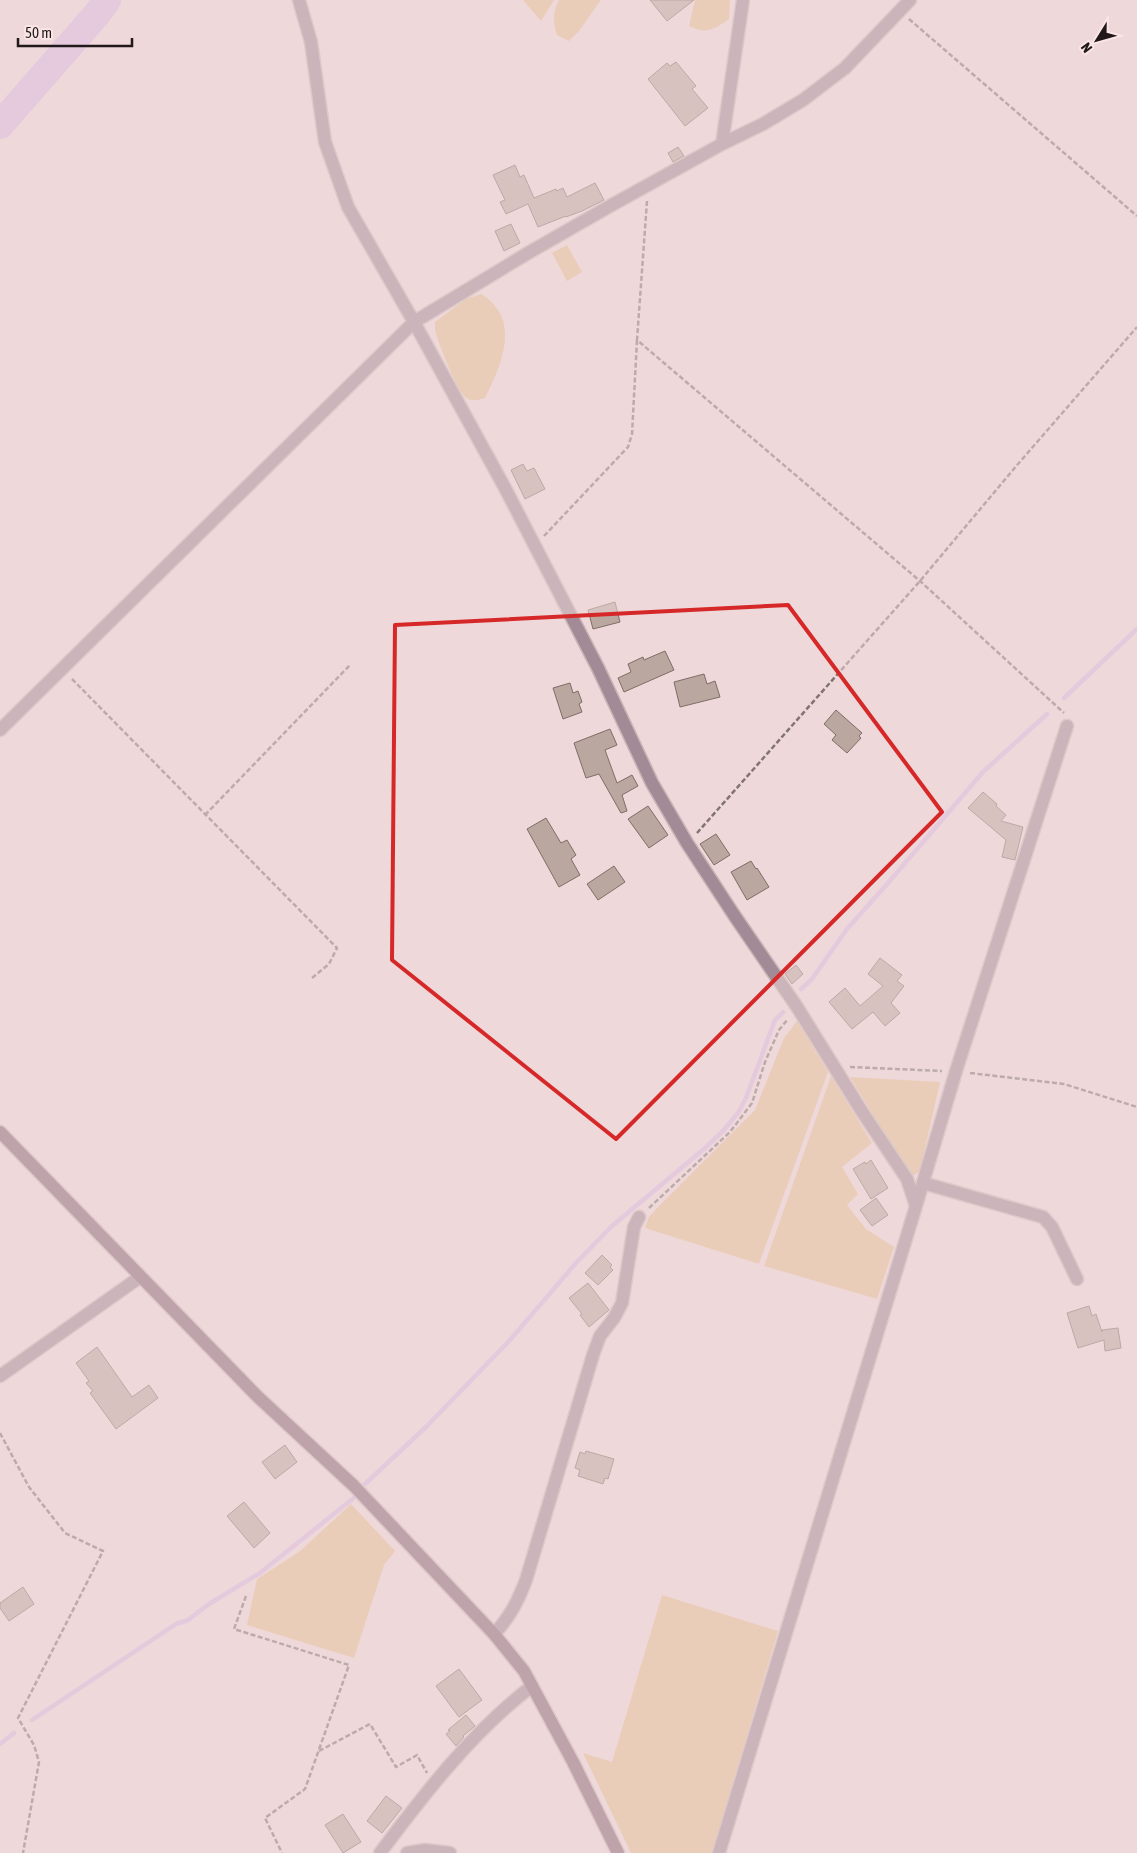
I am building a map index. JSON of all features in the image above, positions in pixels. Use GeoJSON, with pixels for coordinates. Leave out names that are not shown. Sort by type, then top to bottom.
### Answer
{"type":"FeatureCollection","features":[{"type":"Feature","properties":{"kind":"street"},"geometry":{"type":"LineString","coordinates":[[299,0],[311,42],[326,142],[348,207],[414,322],[534,546],[598,668],[652,783],[687,843],[734,916],[797,1007],[907,1179],[916,1206]]}},
{"type":"Feature","properties":{"kind":"street"},"geometry":{"type":"LineString","coordinates":[[722,144],[743,0]]}},
{"type":"Feature","properties":{"kind":"street"},"geometry":{"type":"LineString","coordinates":[[0,730],[414,322],[528,253],[722,144],[763,124],[803,100],[845,68],[910,0]]}},
{"type":"Feature","properties":{"kind":"street"},"geometry":{"type":"LineString","coordinates":[[719,1853],[956,1071],[1067,726]]}},
{"type":"Feature","properties":{"kind":"street"},"geometry":{"type":"LineString","coordinates":[[0,1132],[258,1397],[354,1486],[494,1634],[524,1671],[573,1762],[618,1853]]}},
{"type":"Feature","properties":{"kind":"street"},"geometry":{"type":"LineString","coordinates":[[923,1183],[1043,1217],[1052,1227],[1077,1279]]}},
{"type":"Feature","properties":{"kind":"street"},"geometry":{"type":"LineString","coordinates":[[494,1634],[506,1622],[514,1609],[526,1580],[593,1355],[600,1336],[614,1318],[622,1303],[634,1227],[639,1217]]}},
{"type":"Feature","properties":{"kind":"street"},"geometry":{"type":"LineString","coordinates":[[0,1376],[140,1277]]}},
{"type":"Feature","properties":{"kind":"street"},"geometry":{"type":"LineString","coordinates":[[380,1853],[432,1783],[508,1704],[532,1686]]}},
{"type":"Feature","properties":{"kind":"street"},"geometry":{"type":"LineString","coordinates":[[407,1853],[425,1850],[450,1853]]}},
{"type":"Feature","properties":{"kind":"path"},"geometry":{"type":"LineString","coordinates":[[900,11],[1137,216]]}},
{"type":"Feature","properties":{"kind":"path"},"geometry":{"type":"LineString","coordinates":[[534,546],[628,447],[632,434],[636,340],[648,186]]}},
{"type":"Feature","properties":{"kind":"path"},"geometry":{"type":"LineString","coordinates":[[687,843],[714,815],[920,581],[1137,327]]}},
{"type":"Feature","properties":{"kind":"path"},"geometry":{"type":"LineString","coordinates":[[636,340],[920,581],[1064,713],[1067,718],[1067,726]]}},
{"type":"Feature","properties":{"kind":"path"},"geometry":{"type":"LineString","coordinates":[[205,815],[350,665]]}},
{"type":"Feature","properties":{"kind":"path"},"geometry":{"type":"LineString","coordinates":[[62,669],[337,948],[329,964],[312,978]]}},
{"type":"Feature","properties":{"kind":"path"},"geometry":{"type":"LineString","coordinates":[[639,1217],[730,1132],[752,1103],[765,1062],[779,1030],[797,1007]]}},
{"type":"Feature","properties":{"kind":"path"},"geometry":{"type":"LineString","coordinates":[[834,1066],[956,1071],[1064,1084],[1137,1107]]}},
{"type":"Feature","properties":{"kind":"path"},"geometry":{"type":"LineString","coordinates":[[0,1433],[29,1487],[65,1533],[103,1551],[18,1718],[34,1745],[39,1762],[23,1853]]}},
{"type":"Feature","properties":{"kind":"path"},"geometry":{"type":"LineString","coordinates":[[246,1596],[234,1629],[349,1665],[305,1789],[265,1818],[282,1853]]}},
{"type":"Feature","properties":{"kind":"path"},"geometry":{"type":"LineString","coordinates":[[318,1752],[370,1724],[396,1767],[417,1755],[432,1783]]}},
{"type":"Feature","properties":{"kind":"highlighted area"},"geometry":{"type":"Polygon","coordinates":[[[788,605],[942,812],[616,1139],[392,960],[395,625],[788,605]]]}},
{"type":"Feature","properties":{"kind":"shaded area"},"geometry":{"type":"Polygon","coordinates":[[[523,0],[554,0],[541,21],[523,0]]]}},
{"type":"Feature","properties":{"kind":"shaded area"},"geometry":{"type":"Polygon","coordinates":[[[559,0],[601,0],[579,31],[569,41],[557,35],[554,13],[559,0]]]}},
{"type":"Feature","properties":{"kind":"shaded area"},"geometry":{"type":"Polygon","coordinates":[[[695,0],[730,0],[729,19],[710,30],[700,30],[689,26],[695,0]]]}},
{"type":"Feature","properties":{"kind":"shaded area"},"geometry":{"type":"Polygon","coordinates":[[[567,245],[582,272],[567,281],[552,253],[567,245]]]}},
{"type":"Feature","properties":{"kind":"shaded area"},"geometry":{"type":"Polygon","coordinates":[[[481,294],[494,304],[501,316],[505,329],[505,343],[497,371],[485,398],[473,400],[466,398],[462,394],[453,377],[435,330],[435,322],[466,299],[481,294]]]}},
{"type":"Feature","properties":{"kind":"shaded area"},"geometry":{"type":"Polygon","coordinates":[[[797,1021],[828,1072],[759,1264],[645,1228],[649,1217],[658,1207],[755,1110],[784,1038],[797,1021]]]}},
{"type":"Feature","properties":{"kind":"shaded area"},"geometry":{"type":"Polygon","coordinates":[[[831,1076],[872,1143],[842,1167],[858,1194],[847,1205],[866,1229],[894,1247],[877,1299],[764,1266],[831,1076]]]}},
{"type":"Feature","properties":{"kind":"shaded area"},"geometry":{"type":"Polygon","coordinates":[[[850,1077],[940,1082],[920,1171],[914,1175],[908,1172],[850,1077]]]}},
{"type":"Feature","properties":{"kind":"shaded area"},"geometry":{"type":"Polygon","coordinates":[[[351,1504],[395,1551],[384,1565],[354,1658],[247,1625],[257,1579],[299,1552],[351,1504]]]}},
{"type":"Feature","properties":{"kind":"shaded area"},"geometry":{"type":"Polygon","coordinates":[[[662,1595],[778,1631],[712,1853],[631,1853],[583,1753],[612,1762],[662,1595]]]}},
{"type":"Feature","properties":{"kind":"building"},"geometry":{"type":"Polygon","coordinates":[[[650,0],[694,0],[667,21],[650,0]]]}},
{"type":"Feature","properties":{"kind":"building"},"geometry":{"type":"Polygon","coordinates":[[[676,62],[696,86],[692,89],[708,108],[685,126],[648,79],[667,63],[670,66],[676,62]]]}},
{"type":"Feature","properties":{"kind":"building"},"geometry":{"type":"Polygon","coordinates":[[[678,147],[684,156],[673,162],[668,153],[678,147]]]}},
{"type":"Feature","properties":{"kind":"building"},"geometry":{"type":"Polygon","coordinates":[[[515,165],[520,177],[524,175],[534,198],[563,188],[567,197],[595,183],[604,200],[582,211],[538,227],[528,204],[506,214],[500,202],[505,200],[493,175],[515,165]]]}},
{"type":"Feature","properties":{"kind":"building"},"geometry":{"type":"Polygon","coordinates":[[[511,224],[520,243],[504,251],[495,231],[511,224]]]}},
{"type":"Feature","properties":{"kind":"building"},"geometry":{"type":"Polygon","coordinates":[[[523,464],[527,471],[534,468],[545,489],[525,499],[511,470],[523,464]]]}},
{"type":"Feature","properties":{"kind":"building"},"geometry":{"type":"Polygon","coordinates":[[[615,602],[620,622],[593,629],[588,610],[615,602]]]}},
{"type":"Feature","properties":{"kind":"building"},"geometry":{"type":"Polygon","coordinates":[[[665,651],[674,670],[624,692],[618,678],[631,672],[628,664],[643,657],[644,660],[665,651]]]}},
{"type":"Feature","properties":{"kind":"building"},"geometry":{"type":"Polygon","coordinates":[[[704,674],[707,684],[715,681],[720,697],[680,707],[674,682],[704,674]]]}},
{"type":"Feature","properties":{"kind":"building"},"geometry":{"type":"Polygon","coordinates":[[[570,683],[573,693],[578,691],[582,702],[579,704],[582,712],[563,719],[553,688],[570,683]]]}},
{"type":"Feature","properties":{"kind":"building"},"geometry":{"type":"Polygon","coordinates":[[[836,710],[862,733],[859,736],[861,738],[847,753],[832,740],[836,735],[824,724],[836,710]]]}},
{"type":"Feature","properties":{"kind":"building"},"geometry":{"type":"Polygon","coordinates":[[[610,729],[617,745],[605,750],[617,783],[632,775],[638,786],[622,795],[627,811],[621,813],[599,774],[586,778],[574,743],[610,729]]]}},
{"type":"Feature","properties":{"kind":"building"},"geometry":{"type":"Polygon","coordinates":[[[983,792],[1006,815],[1001,821],[1023,827],[1015,860],[1002,857],[1006,840],[968,808],[983,792]]]}},
{"type":"Feature","properties":{"kind":"building"},"geometry":{"type":"Polygon","coordinates":[[[648,806],[668,835],[649,848],[628,819],[648,806]]]}},
{"type":"Feature","properties":{"kind":"building"},"geometry":{"type":"Polygon","coordinates":[[[546,818],[561,843],[567,840],[576,855],[571,859],[580,875],[559,887],[527,829],[546,818]]]}},
{"type":"Feature","properties":{"kind":"building"},"geometry":{"type":"Polygon","coordinates":[[[716,834],[730,855],[714,865],[700,844],[716,834]]]}},
{"type":"Feature","properties":{"kind":"building"},"geometry":{"type":"Polygon","coordinates":[[[751,861],[769,887],[747,900],[731,872],[751,861]]]}},
{"type":"Feature","properties":{"kind":"building"},"geometry":{"type":"Polygon","coordinates":[[[614,866],[625,882],[598,900],[587,884],[614,866]]]}},
{"type":"Feature","properties":{"kind":"building"},"geometry":{"type":"Polygon","coordinates":[[[880,958],[902,975],[897,981],[904,986],[891,1003],[900,1013],[885,1026],[873,1012],[852,1029],[829,1002],[845,988],[860,1006],[883,986],[868,974],[880,958]]]}},
{"type":"Feature","properties":{"kind":"building"},"geometry":{"type":"Polygon","coordinates":[[[796,965],[803,974],[792,984],[785,974],[796,965]]]}},
{"type":"Feature","properties":{"kind":"building"},"geometry":{"type":"Polygon","coordinates":[[[871,1160],[888,1188],[871,1199],[853,1169],[871,1160]]]}},
{"type":"Feature","properties":{"kind":"building"},"geometry":{"type":"Polygon","coordinates":[[[876,1198],[888,1215],[872,1226],[860,1210],[876,1198]]]}},
{"type":"Feature","properties":{"kind":"building"},"geometry":{"type":"Polygon","coordinates":[[[602,1255],[612,1265],[610,1267],[613,1270],[598,1285],[585,1273],[602,1255]]]}},
{"type":"Feature","properties":{"kind":"building"},"geometry":{"type":"Polygon","coordinates":[[[588,1283],[609,1310],[589,1327],[580,1315],[582,1314],[569,1298],[588,1283]]]}},
{"type":"Feature","properties":{"kind":"building"},"geometry":{"type":"Polygon","coordinates":[[[1089,1306],[1092,1316],[1096,1314],[1102,1332],[1102,1330],[1118,1328],[1121,1348],[1105,1351],[1104,1340],[1078,1348],[1067,1313],[1089,1306]]]}},
{"type":"Feature","properties":{"kind":"building"},"geometry":{"type":"Polygon","coordinates":[[[97,1347],[132,1397],[149,1385],[158,1398],[116,1429],[90,1393],[93,1391],[86,1383],[89,1381],[76,1363],[97,1347]]]}},
{"type":"Feature","properties":{"kind":"building"},"geometry":{"type":"Polygon","coordinates":[[[285,1445],[297,1462],[275,1479],[262,1462],[285,1445]]]}},
{"type":"Feature","properties":{"kind":"building"},"geometry":{"type":"Polygon","coordinates":[[[586,1451],[614,1459],[608,1479],[605,1478],[603,1484],[578,1476],[580,1470],[575,1468],[580,1452],[585,1454],[586,1451]]]}},
{"type":"Feature","properties":{"kind":"building"},"geometry":{"type":"Polygon","coordinates":[[[244,1502],[270,1533],[254,1548],[227,1516],[244,1502]]]}},
{"type":"Feature","properties":{"kind":"building"},"geometry":{"type":"Polygon","coordinates":[[[23,1587],[34,1604],[9,1621],[0,1608],[0,1603],[23,1587]]]}},
{"type":"Feature","properties":{"kind":"building"},"geometry":{"type":"Polygon","coordinates":[[[459,1669],[482,1700],[459,1717],[436,1686],[459,1669]]]}},
{"type":"Feature","properties":{"kind":"building"},"geometry":{"type":"Polygon","coordinates":[[[466,1715],[475,1726],[463,1736],[456,1746],[446,1734],[450,1731],[448,1730],[466,1715]]]}},
{"type":"Feature","properties":{"kind":"building"},"geometry":{"type":"Polygon","coordinates":[[[386,1796],[402,1808],[382,1833],[367,1821],[386,1796]]]}},
{"type":"Feature","properties":{"kind":"building"},"geometry":{"type":"Polygon","coordinates":[[[343,1814],[361,1842],[343,1853],[325,1825],[343,1814]]]}},
{"type":"Feature","properties":{"kind":"waterway"},"geometry":{"type":"LineString","coordinates":[[0,125],[97,14],[107,0]]}},
{"type":"Feature","properties":{"kind":"waterway"},"geometry":{"type":"LineString","coordinates":[[1064,698],[1137,629]]}},
{"type":"Feature","properties":{"kind":"waterway"},"geometry":{"type":"LineString","coordinates":[[801,989],[812,979],[847,929],[983,772],[1047,714]]}},
{"type":"Feature","properties":{"kind":"waterway"},"geometry":{"type":"LineString","coordinates":[[365,1484],[427,1426],[510,1340],[576,1263],[612,1226],[723,1131],[738,1113],[746,1098],[775,1020],[783,1012]]}},
{"type":"Feature","properties":{"kind":"waterway"},"geometry":{"type":"LineString","coordinates":[[32,1720],[176,1624],[188,1620],[209,1604],[260,1573],[355,1497]]}},
{"type":"Feature","properties":{"kind":"waterway"},"geometry":{"type":"LineString","coordinates":[[0,1744],[14,1733]]}}]}
